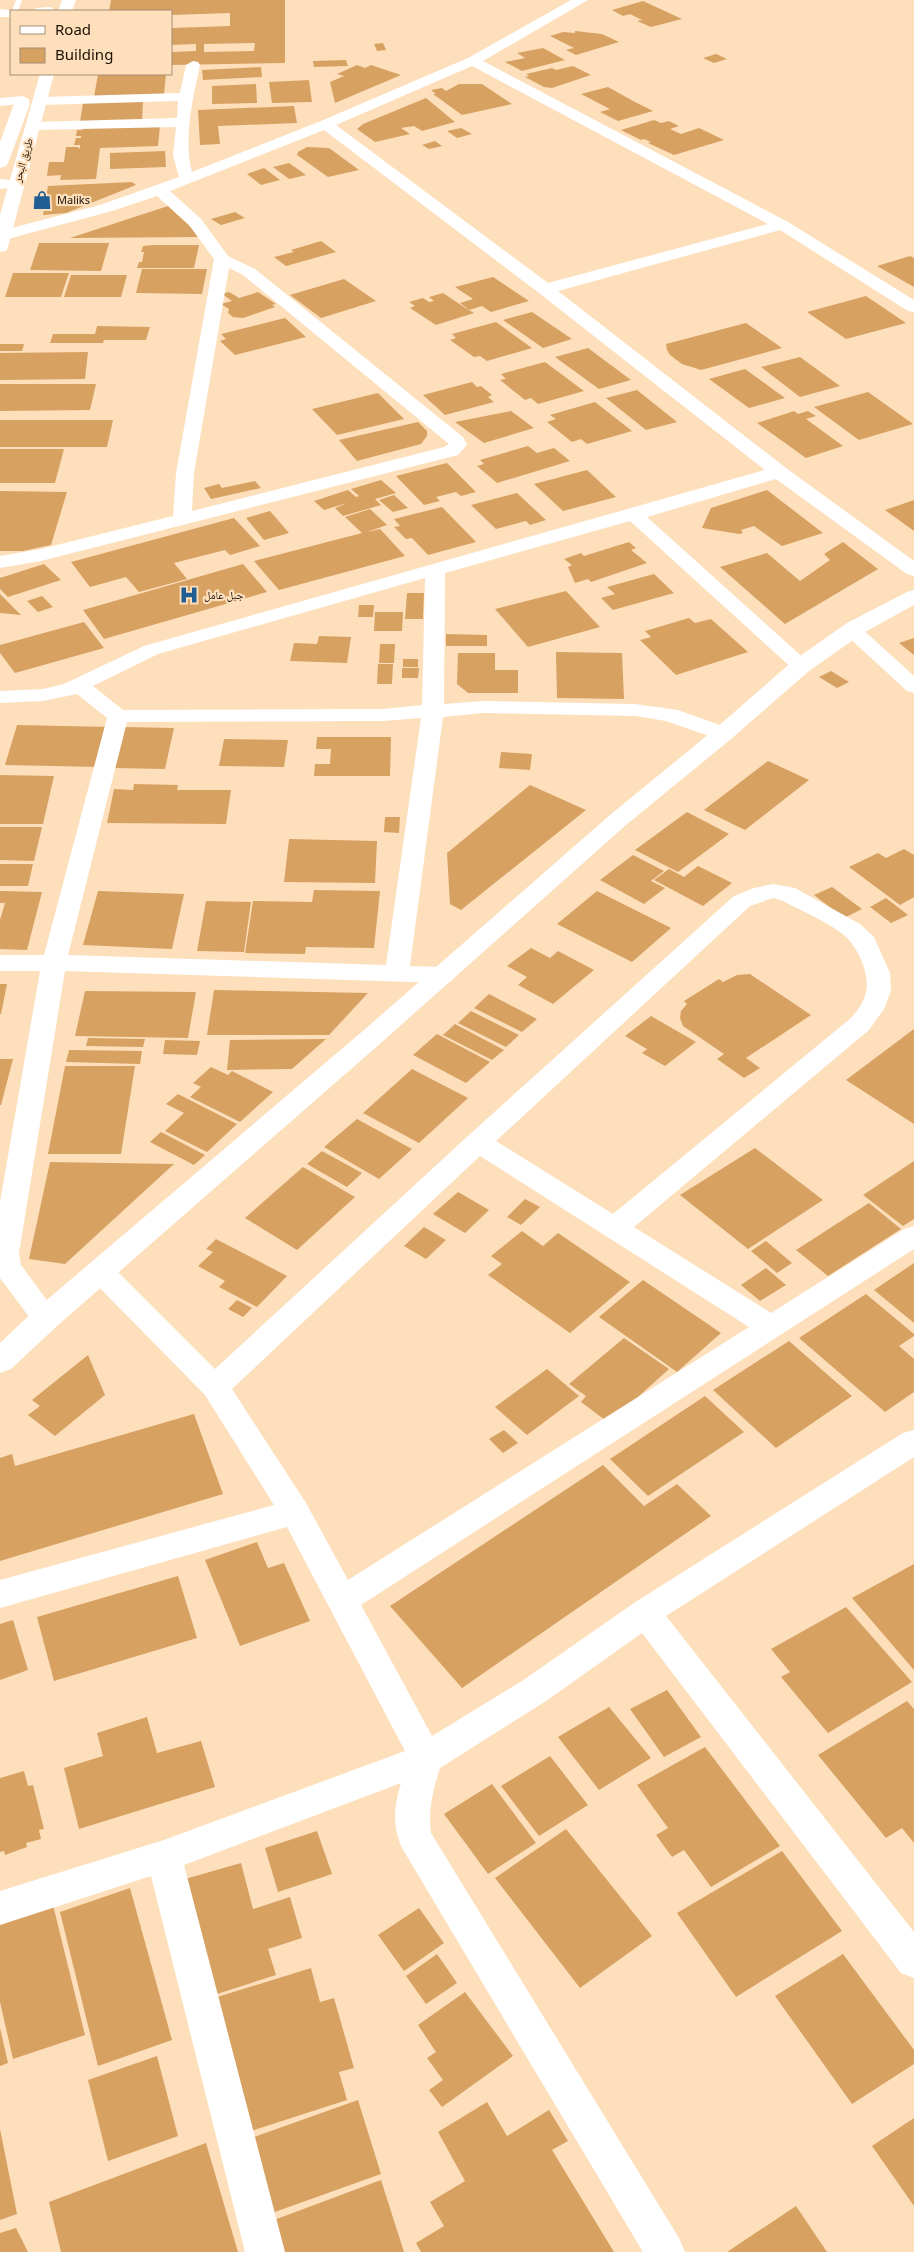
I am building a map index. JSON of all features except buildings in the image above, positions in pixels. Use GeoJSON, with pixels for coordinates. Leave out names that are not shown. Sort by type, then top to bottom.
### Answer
{"type":"FeatureCollection","features":[{"type":"Feature","properties":{"kind":"main road","name":"طريق البحر"},"geometry":{"type":"LineString","coordinates":[[2,241],[8,184],[33,126],[47,75]]}},
{"type":"Feature","properties":{"kind":"main road","name":"طريق البحر"},"geometry":{"type":"LineString","coordinates":[[0,163],[23,100],[27,83]]}},
{"type":"Feature","properties":{"kind":"main road"},"geometry":{"type":"LineString","coordinates":[[0,1361],[46,1318],[443,975],[618,820],[723,734],[801,666],[852,630],[914,596]]}},
{"type":"Feature","properties":{"kind":"street"},"geometry":{"type":"LineString","coordinates":[[2,241],[160,190],[326,124],[473,61],[577,1]]}},
{"type":"Feature","properties":{"kind":"street"},"geometry":{"type":"LineString","coordinates":[[473,61],[782,226],[914,307]]}},
{"type":"Feature","properties":{"kind":"street"},"geometry":{"type":"LineString","coordinates":[[187,179],[180,155],[186,97],[193,65]]}},
{"type":"Feature","properties":{"kind":"street"},"geometry":{"type":"LineString","coordinates":[[41,101],[186,97]]}},
{"type":"Feature","properties":{"kind":"street"},"geometry":{"type":"LineString","coordinates":[[0,102],[23,100]]}},
{"type":"Feature","properties":{"kind":"street"},"geometry":{"type":"LineString","coordinates":[[33,126],[183,122]]}},
{"type":"Feature","properties":{"kind":"street"},"geometry":{"type":"LineString","coordinates":[[326,124],[545,289],[779,472],[914,570]]}},
{"type":"Feature","properties":{"kind":"street"},"geometry":{"type":"LineString","coordinates":[[0,562],[41,555],[451,451],[458,445],[457,441],[249,272],[222,259],[195,222],[160,190]]}},
{"type":"Feature","properties":{"kind":"street"},"geometry":{"type":"LineString","coordinates":[[545,289],[782,226]]}},
{"type":"Feature","properties":{"kind":"street"},"geometry":{"type":"LineString","coordinates":[[182,519],[186,489],[185,473],[222,259]]}},
{"type":"Feature","properties":{"kind":"street"},"geometry":{"type":"LineString","coordinates":[[0,697],[43,695],[80,686],[114,666],[151,650],[288,609],[634,516],[779,472]]}},
{"type":"Feature","properties":{"kind":"street"},"geometry":{"type":"LineString","coordinates":[[634,516],[801,666]]}},
{"type":"Feature","properties":{"kind":"street"},"geometry":{"type":"LineString","coordinates":[[397,973],[433,710],[435,570]]}},
{"type":"Feature","properties":{"kind":"street"},"geometry":{"type":"LineString","coordinates":[[852,630],[914,687]]}},
{"type":"Feature","properties":{"kind":"street"},"geometry":{"type":"LineString","coordinates":[[80,686],[118,716],[366,716],[483,707],[635,710],[670,715],[723,734]]}},
{"type":"Feature","properties":{"kind":"street"},"geometry":{"type":"LineString","coordinates":[[46,1318],[8,1268],[5,1253],[54,963],[118,716]]}},
{"type":"Feature","properties":{"kind":"street"},"geometry":{"type":"LineString","coordinates":[[215,1387],[478,1142],[742,901],[773,891],[787,893],[852,929],[865,944],[878,974],[879,991],[872,1009],[860,1024],[616,1227]]}},
{"type":"Feature","properties":{"kind":"street"},"geometry":{"type":"LineString","coordinates":[[0,964],[54,963],[443,975]]}},
{"type":"Feature","properties":{"kind":"street"},"geometry":{"type":"LineString","coordinates":[[478,1142],[616,1227],[770,1326]]}},
{"type":"Feature","properties":{"kind":"street"},"geometry":{"type":"LineString","coordinates":[[343,1600],[770,1326],[914,1236]]}},
{"type":"Feature","properties":{"kind":"street"},"geometry":{"type":"LineString","coordinates":[[100,1271],[215,1387],[295,1512],[426,1758],[412,1802],[411,1817],[414,1837],[664,2252]]}},
{"type":"Feature","properties":{"kind":"street"},"geometry":{"type":"LineString","coordinates":[[0,1908],[164,1856],[426,1758],[534,1691],[645,1613],[912,1447]]}},
{"type":"Feature","properties":{"kind":"street"},"geometry":{"type":"LineString","coordinates":[[0,1594],[295,1512]]}},
{"type":"Feature","properties":{"kind":"street"},"geometry":{"type":"LineString","coordinates":[[645,1613],[914,1961]]}},
{"type":"Feature","properties":{"kind":"street"},"geometry":{"type":"LineString","coordinates":[[164,1856],[201,2009],[265,2252]]}},
{"type":"Feature","properties":{"kind":"place","name":"Maliks"},"geometry":{"type":"Point","coordinates":[42,200]}},
{"type":"Feature","properties":{"kind":"place","name":"جبل عامل"},"geometry":{"type":"Point","coordinates":[189,595]}}]}
